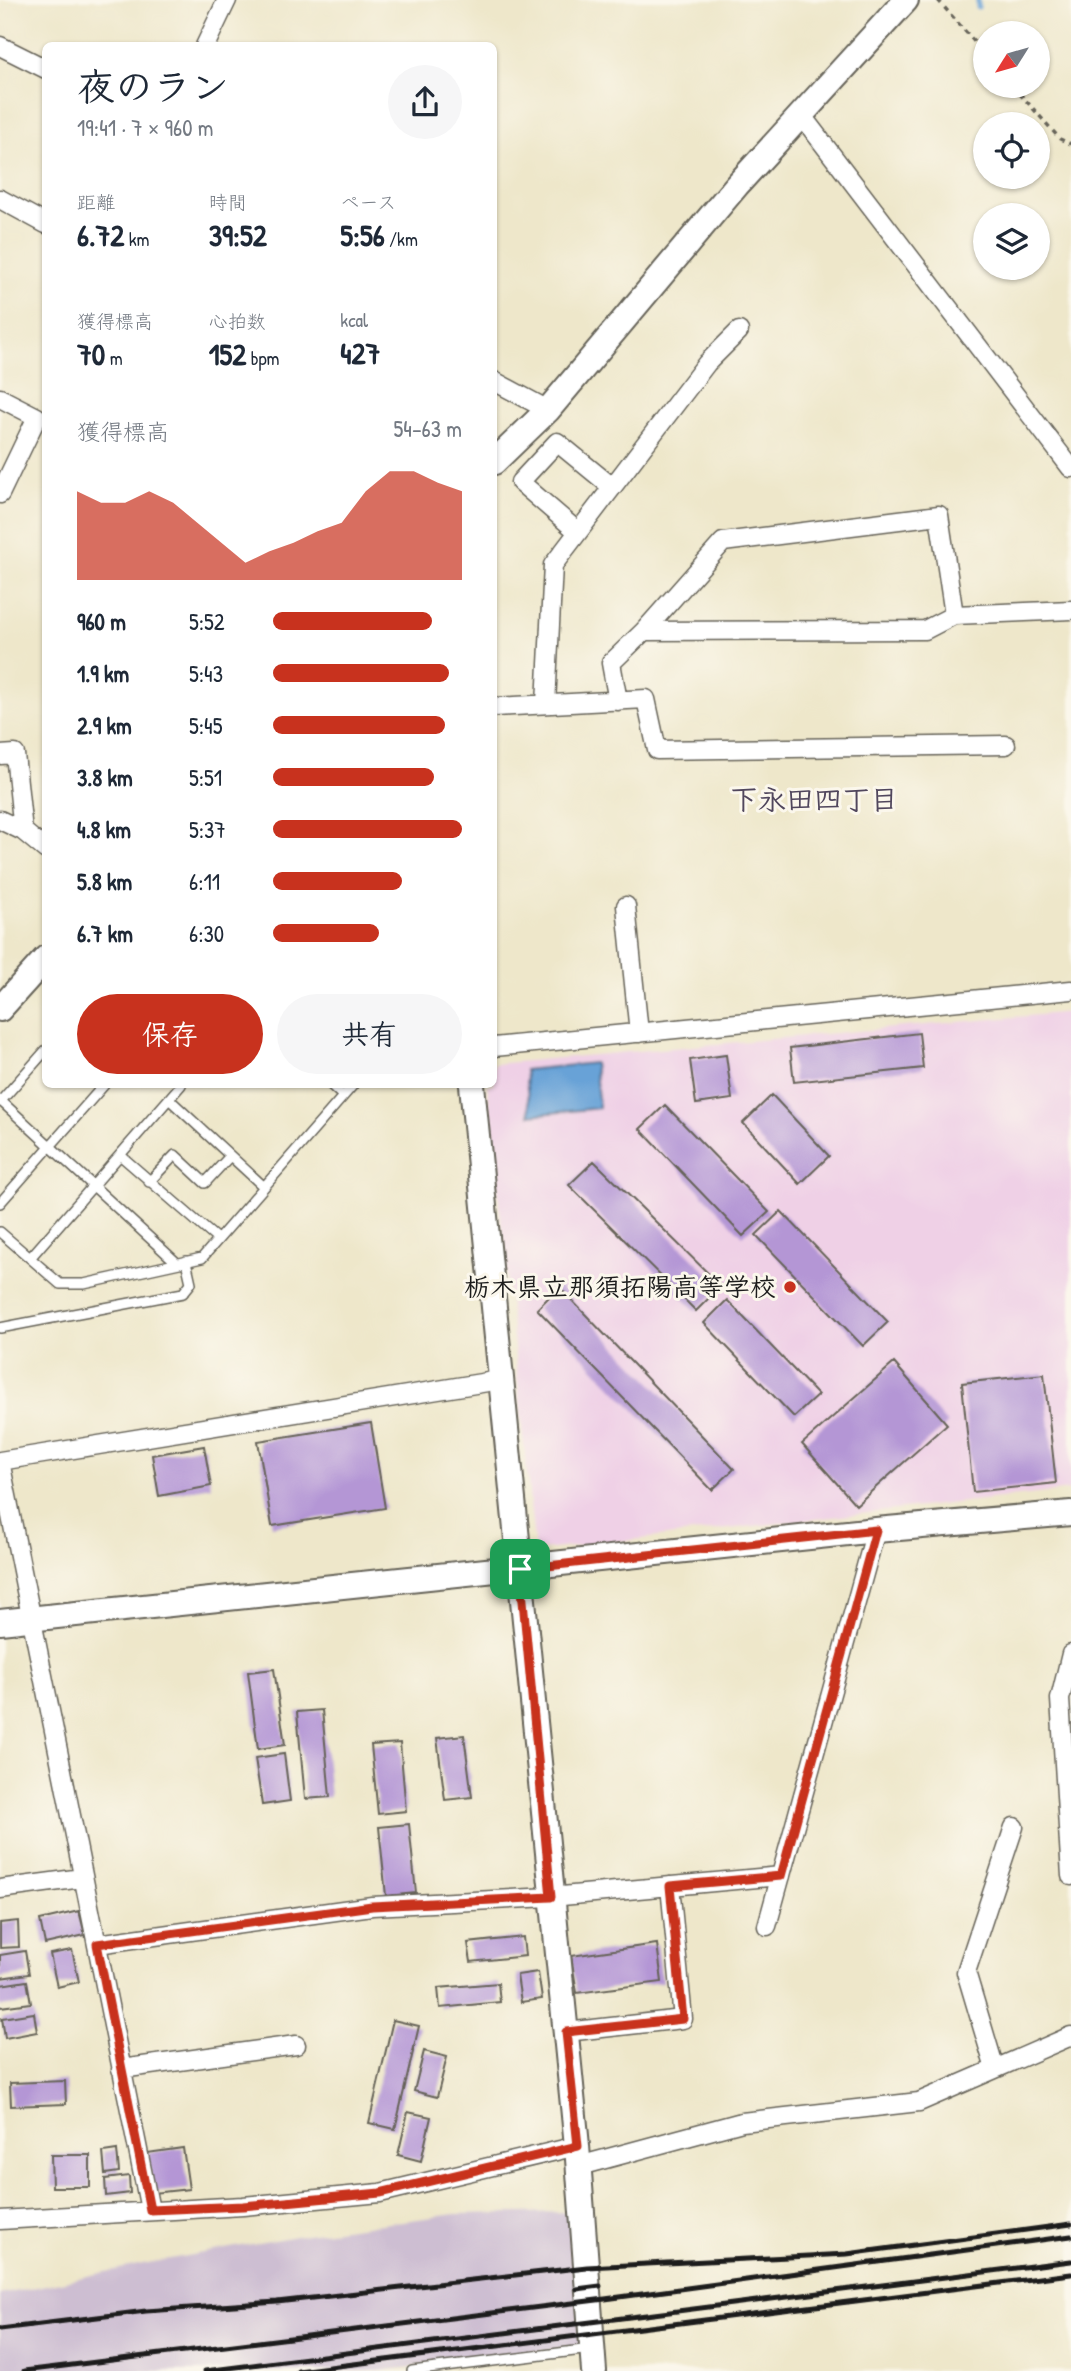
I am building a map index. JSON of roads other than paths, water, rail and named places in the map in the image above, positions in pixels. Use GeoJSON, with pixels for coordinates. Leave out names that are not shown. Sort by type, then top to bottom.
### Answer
{"type":"FeatureCollection","features":[{"type":"Feature","properties":{"kind":"street"},"geometry":{"type":"LineString","coordinates":[[207,42],[227,0]]}},
{"type":"Feature","properties":{"kind":"street"},"geometry":{"type":"LineString","coordinates":[[497,459],[548,410],[737,185],[906,0]]}},
{"type":"Feature","properties":{"kind":"street"},"geometry":{"type":"LineString","coordinates":[[0,46],[42,67]]}},
{"type":"Feature","properties":{"kind":"street"},"geometry":{"type":"LineString","coordinates":[[802,116],[1071,468]]}},
{"type":"Feature","properties":{"kind":"street"},"geometry":{"type":"LineString","coordinates":[[0,199],[42,222]]}},
{"type":"Feature","properties":{"kind":"street"},"geometry":{"type":"LineString","coordinates":[[546,704],[553,565],[707,363],[739,331]]}},
{"type":"Feature","properties":{"kind":"street"},"geometry":{"type":"LineString","coordinates":[[497,384],[548,410]]}},
{"type":"Feature","properties":{"kind":"street"},"geometry":{"type":"LineString","coordinates":[[0,398],[37,417],[0,494]]}},
{"type":"Feature","properties":{"kind":"street"},"geometry":{"type":"LineString","coordinates":[[578,532],[520,482],[557,442],[612,487]]}},
{"type":"Feature","properties":{"kind":"street"},"geometry":{"type":"LineString","coordinates":[[618,701],[611,663],[644,631],[723,542],[939,515],[954,615]]}},
{"type":"Feature","properties":{"kind":"street"},"geometry":{"type":"LineString","coordinates":[[644,631],[925,630],[954,615],[1071,610]]}},
{"type":"Feature","properties":{"kind":"street"},"geometry":{"type":"LineString","coordinates":[[497,707],[646,699],[657,750],[1006,745]]}},
{"type":"Feature","properties":{"kind":"street"},"geometry":{"type":"LineString","coordinates":[[0,755],[15,754],[23,831]]}},
{"type":"Feature","properties":{"kind":"street"},"geometry":{"type":"LineString","coordinates":[[0,820],[23,831],[42,847]]}},
{"type":"Feature","properties":{"kind":"street"},"geometry":{"type":"LineString","coordinates":[[626,906],[639,1032]]}},
{"type":"Feature","properties":{"kind":"street"},"geometry":{"type":"LineString","coordinates":[[0,1009],[42,962]]}},
{"type":"Feature","properties":{"kind":"street"},"geometry":{"type":"LineString","coordinates":[[497,1047],[1071,990]]}},
{"type":"Feature","properties":{"kind":"street"},"geometry":{"type":"LineString","coordinates":[[472,1088],[578,2156],[593,2360]]}},
{"type":"Feature","properties":{"kind":"street"},"geometry":{"type":"LineString","coordinates":[[150,2210],[0,1461],[500,1380]]}},
{"type":"Feature","properties":{"kind":"street"},"geometry":{"type":"LineString","coordinates":[[0,1622],[876,1530],[1071,1513]]}},
{"type":"Feature","properties":{"kind":"street"},"geometry":{"type":"LineString","coordinates":[[767,1926],[876,1530]]}},
{"type":"Feature","properties":{"kind":"street"},"geometry":{"type":"LineString","coordinates":[[1071,1654],[1060,1699],[1071,1876]]}},
{"type":"Feature","properties":{"kind":"street"},"geometry":{"type":"LineString","coordinates":[[995,2069],[966,1972],[1014,1827]]}},
{"type":"Feature","properties":{"kind":"street"},"geometry":{"type":"LineString","coordinates":[[97,1944],[372,1906],[551,1897],[781,1876]]}},
{"type":"Feature","properties":{"kind":"street"},"geometry":{"type":"LineString","coordinates":[[0,1889],[82,1878]]}},
{"type":"Feature","properties":{"kind":"street"},"geometry":{"type":"LineString","coordinates":[[566,2032],[683,2019],[670,1886]]}},
{"type":"Feature","properties":{"kind":"street"},"geometry":{"type":"LineString","coordinates":[[0,2220],[243,2206],[380,2193],[742,2122],[919,2102],[1071,2036]]}},
{"type":"Feature","properties":{"kind":"street"},"geometry":{"type":"LineString","coordinates":[[121,2069],[296,2045]]}},
{"type":"Feature","properties":{"kind":"lane"},"geometry":{"type":"LineString","coordinates":[[0,1328],[183,1293],[191,1283],[181,1262],[0,1101],[42,1054]]}},
{"type":"Feature","properties":{"kind":"lane"},"geometry":{"type":"LineString","coordinates":[[0,1203],[101,1088]]}},
{"type":"Feature","properties":{"kind":"lane"},"geometry":{"type":"LineString","coordinates":[[30,1258],[178,1088]]}},
{"type":"Feature","properties":{"kind":"lane"},"geometry":{"type":"LineString","coordinates":[[334,1088],[343,1096]]}},
{"type":"Feature","properties":{"kind":"lane"},"geometry":{"type":"LineString","coordinates":[[0,1232],[60,1284],[84,1284],[202,1258],[350,1088]]}},
{"type":"Feature","properties":{"kind":"lane"},"geometry":{"type":"LineString","coordinates":[[169,1099],[263,1186]]}},
{"type":"Feature","properties":{"kind":"lane"},"geometry":{"type":"LineString","coordinates":[[120,1155],[217,1239]]}},
{"type":"Feature","properties":{"kind":"lane"},"geometry":{"type":"LineString","coordinates":[[149,1182],[175,1155],[205,1183],[230,1156]]}},
{"type":"Feature","properties":{"kind":"lane"},"geometry":{"type":"LineString","coordinates":[[412,2371],[593,2360]]}},
{"type":"Feature","properties":{"kind":"water"},"geometry":{"type":"Polygon","coordinates":[[[594,1063],[599,1108],[530,1115],[525,1070],[594,1063]]]}},
{"type":"Feature","properties":{"kind":"waterway"},"geometry":{"type":"LineString","coordinates":[[978,0],[978,8]]}},
{"type":"Feature","properties":{"kind":"railway"},"geometry":{"type":"LineString","coordinates":[[0,2329],[146,2311],[277,2302],[587,2267],[847,2254],[1071,2224]]}},
{"type":"Feature","properties":{"kind":"railway"},"geometry":{"type":"LineString","coordinates":[[24,2371],[605,2299],[1071,2236]]}},
{"type":"Feature","properties":{"kind":"railway"},"geometry":{"type":"LineString","coordinates":[[205,2371],[1071,2261]]}},
{"type":"Feature","properties":{"kind":"railway"},"geometry":{"type":"LineString","coordinates":[[298,2371],[1071,2274]]}},
{"type":"Feature","properties":{"kind":"railway"},"geometry":{"type":"LineString","coordinates":[[577,2289],[600,2286]]}},
{"type":"Feature","properties":{"kind":"place","name":"栃木県立那須拓陽高等学校"},"geometry":{"type":"Point","coordinates":[790,1287]}},
{"type":"Feature","properties":{"kind":"district","name":"下永田四丁目"},"geometry":{"type":"Point","coordinates":[814,799]}}]}
